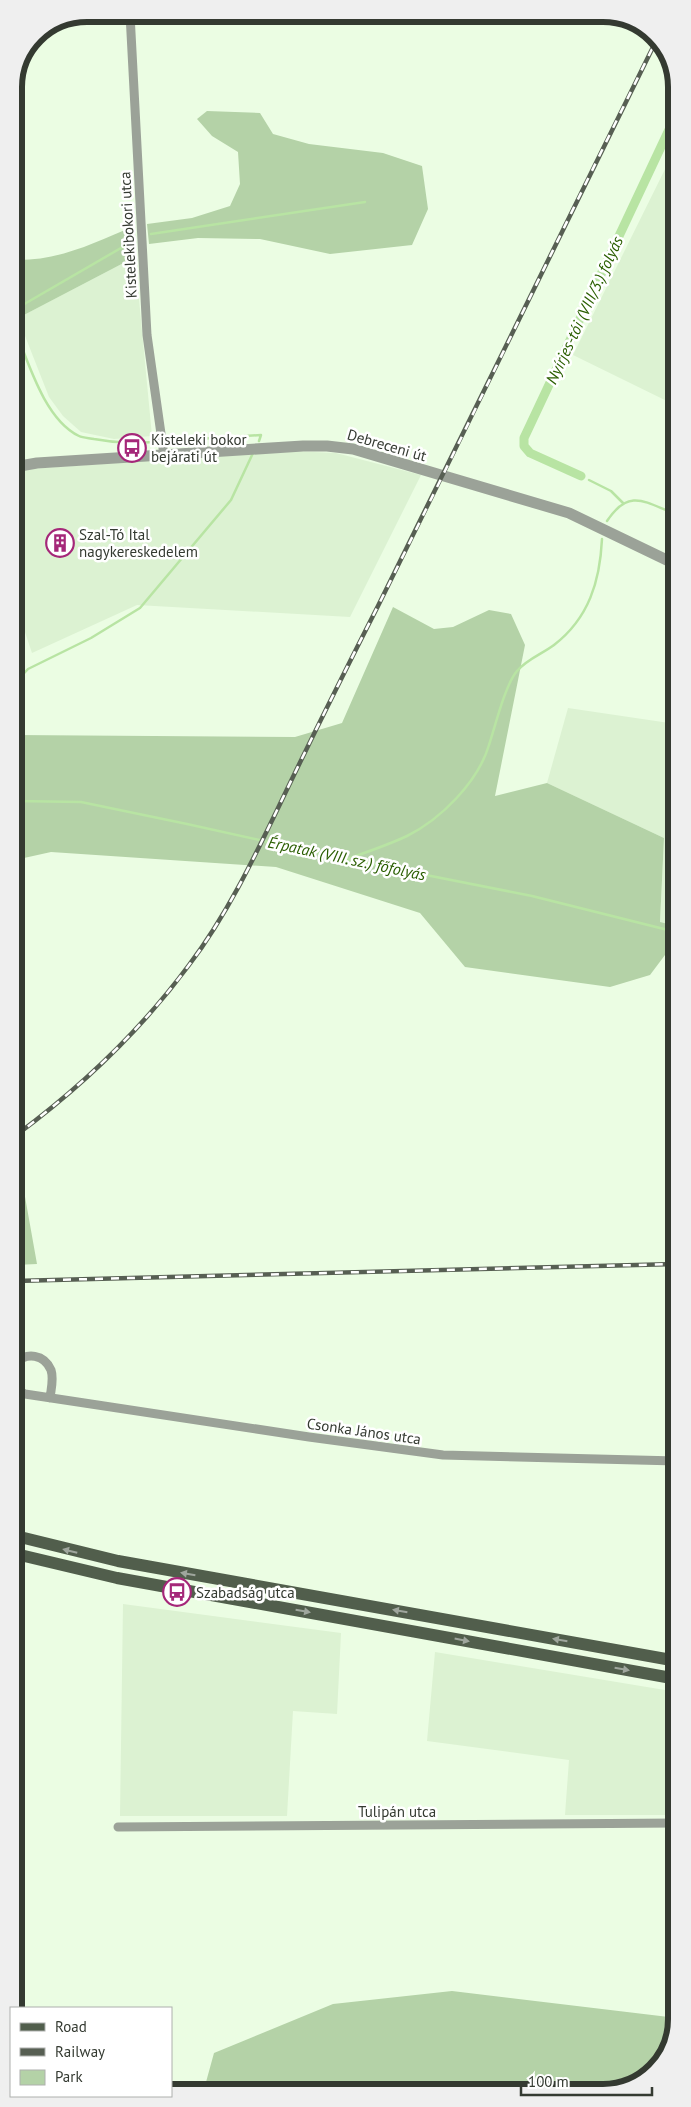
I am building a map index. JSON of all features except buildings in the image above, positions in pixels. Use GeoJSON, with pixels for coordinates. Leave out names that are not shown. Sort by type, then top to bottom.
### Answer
{"type":"FeatureCollection","features":[{"type":"Feature","properties":{"kind":"main road"},"geometry":{"type":"LineString","coordinates":[[23,1538],[118,1561],[668,1659]]}},
{"type":"Feature","properties":{"kind":"main road"},"geometry":{"type":"LineString","coordinates":[[23,1556],[117,1578],[668,1677]]}},
{"type":"Feature","properties":{"kind":"street","name":"Kistelekibokori utca"},"geometry":{"type":"LineString","coordinates":[[130,23],[146,335],[164,455]]}},
{"type":"Feature","properties":{"kind":"street","name":"Debreceni út"},"geometry":{"type":"LineString","coordinates":[[23,465],[37,463],[326,446],[353,450],[569,513],[668,561]]}},
{"type":"Feature","properties":{"kind":"street"},"geometry":{"type":"LineString","coordinates":[[23,1356],[30,1355],[43,1360],[50,1370],[52,1380],[50,1398]]}},
{"type":"Feature","properties":{"kind":"street","name":"Csonka János utca"},"geometry":{"type":"LineString","coordinates":[[23,1393],[309,1438],[443,1455],[668,1461]]}},
{"type":"Feature","properties":{"kind":"street","name":"Tulipán utca"},"geometry":{"type":"LineString","coordinates":[[118,1827],[668,1824]]}},
{"type":"Feature","properties":{"kind":"shaded area"},"geometry":{"type":"Polygon","coordinates":[[[668,163],[668,402],[573,355],[668,163]]]}},
{"type":"Feature","properties":{"kind":"shaded area"},"geometry":{"type":"Polygon","coordinates":[[[135,257],[152,436],[114,439],[81,432],[63,416],[49,397],[23,331],[23,315],[135,257]]]}},
{"type":"Feature","properties":{"kind":"shaded area"},"geometry":{"type":"Polygon","coordinates":[[[290,451],[336,453],[421,475],[350,617],[137,605],[32,653],[23,626],[23,470],[290,451]]]}},
{"type":"Feature","properties":{"kind":"shaded area"},"geometry":{"type":"Polygon","coordinates":[[[568,708],[668,723],[668,924],[660,923],[664,838],[547,783],[568,708]]]}},
{"type":"Feature","properties":{"kind":"shaded area"},"geometry":{"type":"Polygon","coordinates":[[[123,1604],[341,1633],[337,1714],[293,1711],[287,1816],[120,1816],[123,1604]]]}},
{"type":"Feature","properties":{"kind":"shaded area"},"geometry":{"type":"Polygon","coordinates":[[[435,1652],[668,1691],[668,1815],[565,1815],[569,1760],[427,1741],[435,1652]]]}},
{"type":"Feature","properties":{"kind":"green space"},"geometry":{"type":"Polygon","coordinates":[[[207,111],[260,113],[273,134],[309,144],[383,153],[422,166],[428,209],[412,245],[330,254],[260,239],[198,238],[149,244],[147,224],[192,218],[230,206],[240,184],[238,152],[212,136],[197,119],[207,111]]]}},
{"type":"Feature","properties":{"kind":"green space"},"geometry":{"type":"Polygon","coordinates":[[[134,226],[135,257],[23,315],[23,260],[46,258],[90,244],[134,226]]]}},
{"type":"Feature","properties":{"kind":"green space"},"geometry":{"type":"Polygon","coordinates":[[[23,437],[25,453],[23,453],[23,437]]]}},
{"type":"Feature","properties":{"kind":"green space"},"geometry":{"type":"Polygon","coordinates":[[[393,607],[434,629],[453,627],[489,610],[511,614],[525,645],[495,796],[547,783],[664,838],[660,922],[668,924],[668,951],[650,975],[610,987],[465,967],[420,913],[276,867],[51,852],[23,858],[23,735],[295,737],[342,723],[393,607]]]}},
{"type":"Feature","properties":{"kind":"green space"},"geometry":{"type":"Polygon","coordinates":[[[23,1185],[37,1264],[23,1265],[23,1185]]]}},
{"type":"Feature","properties":{"kind":"green space"},"geometry":{"type":"Polygon","coordinates":[[[452,1991],[668,2017],[668,2020],[665,2041],[650,2066],[632,2078],[612,2084],[205,2084],[214,2053],[333,2004],[452,1991]]]}},
{"type":"Feature","properties":{"kind":"waterway","name":"Nyírjes-tói (VIII/3.) folyás"},"geometry":{"type":"LineString","coordinates":[[581,476],[530,453],[524,446],[524,438],[668,132]]}},
{"type":"Feature","properties":{"kind":"waterway"},"geometry":{"type":"LineString","coordinates":[[151,234],[365,202]]}},
{"type":"Feature","properties":{"kind":"waterway"},"geometry":{"type":"LineString","coordinates":[[23,305],[133,241]]}},
{"type":"Feature","properties":{"kind":"waterway"},"geometry":{"type":"LineString","coordinates":[[23,351],[31,372],[47,403],[56,417],[67,428],[84,438],[131,443],[155,442]]}},
{"type":"Feature","properties":{"kind":"waterway"},"geometry":{"type":"LineString","coordinates":[[167,441],[261,435],[259,441]]}},
{"type":"Feature","properties":{"kind":"waterway"},"geometry":{"type":"LineString","coordinates":[[23,674],[28,669],[91,638],[140,608],[231,500],[253,453]]}},
{"type":"Feature","properties":{"kind":"waterway","name":"Nyírjes-tói (VIII/3.) folyás"},"geometry":{"type":"LineString","coordinates":[[589,480],[611,491],[623,503]]}},
{"type":"Feature","properties":{"kind":"waterway"},"geometry":{"type":"LineString","coordinates":[[607,521],[623,504],[630,501],[646,502],[668,511]]}},
{"type":"Feature","properties":{"kind":"waterway"},"geometry":{"type":"LineString","coordinates":[[347,859],[407,836],[420,829],[433,820],[467,786],[484,759],[504,696],[517,671],[525,663],[554,645],[576,623],[584,611],[599,569],[602,539]]}},
{"type":"Feature","properties":{"kind":"waterway","name":"Érpatak (VIII. sz.) főfolyás"},"geometry":{"type":"LineString","coordinates":[[23,801],[81,802],[345,859],[532,896],[668,930]]}},
{"type":"Feature","properties":{"kind":"railway"},"geometry":{"type":"LineString","coordinates":[[23,1130],[86,1078],[130,1035],[189,965],[219,921],[257,851],[653,47]]}},
{"type":"Feature","properties":{"kind":"railway"},"geometry":{"type":"LineString","coordinates":[[23,1281],[668,1264]]}},
{"type":"Feature","properties":{"kind":"place","name":"Kisteleki bokor bejárati út"},"geometry":{"type":"Point","coordinates":[132,448]}},
{"type":"Feature","properties":{"kind":"place","name":"Szal-Tó Ital nagykereskedelem"},"geometry":{"type":"Point","coordinates":[60,543]}},
{"type":"Feature","properties":{"kind":"place","name":"Szabadság utca"},"geometry":{"type":"Point","coordinates":[177,1592]}}]}
